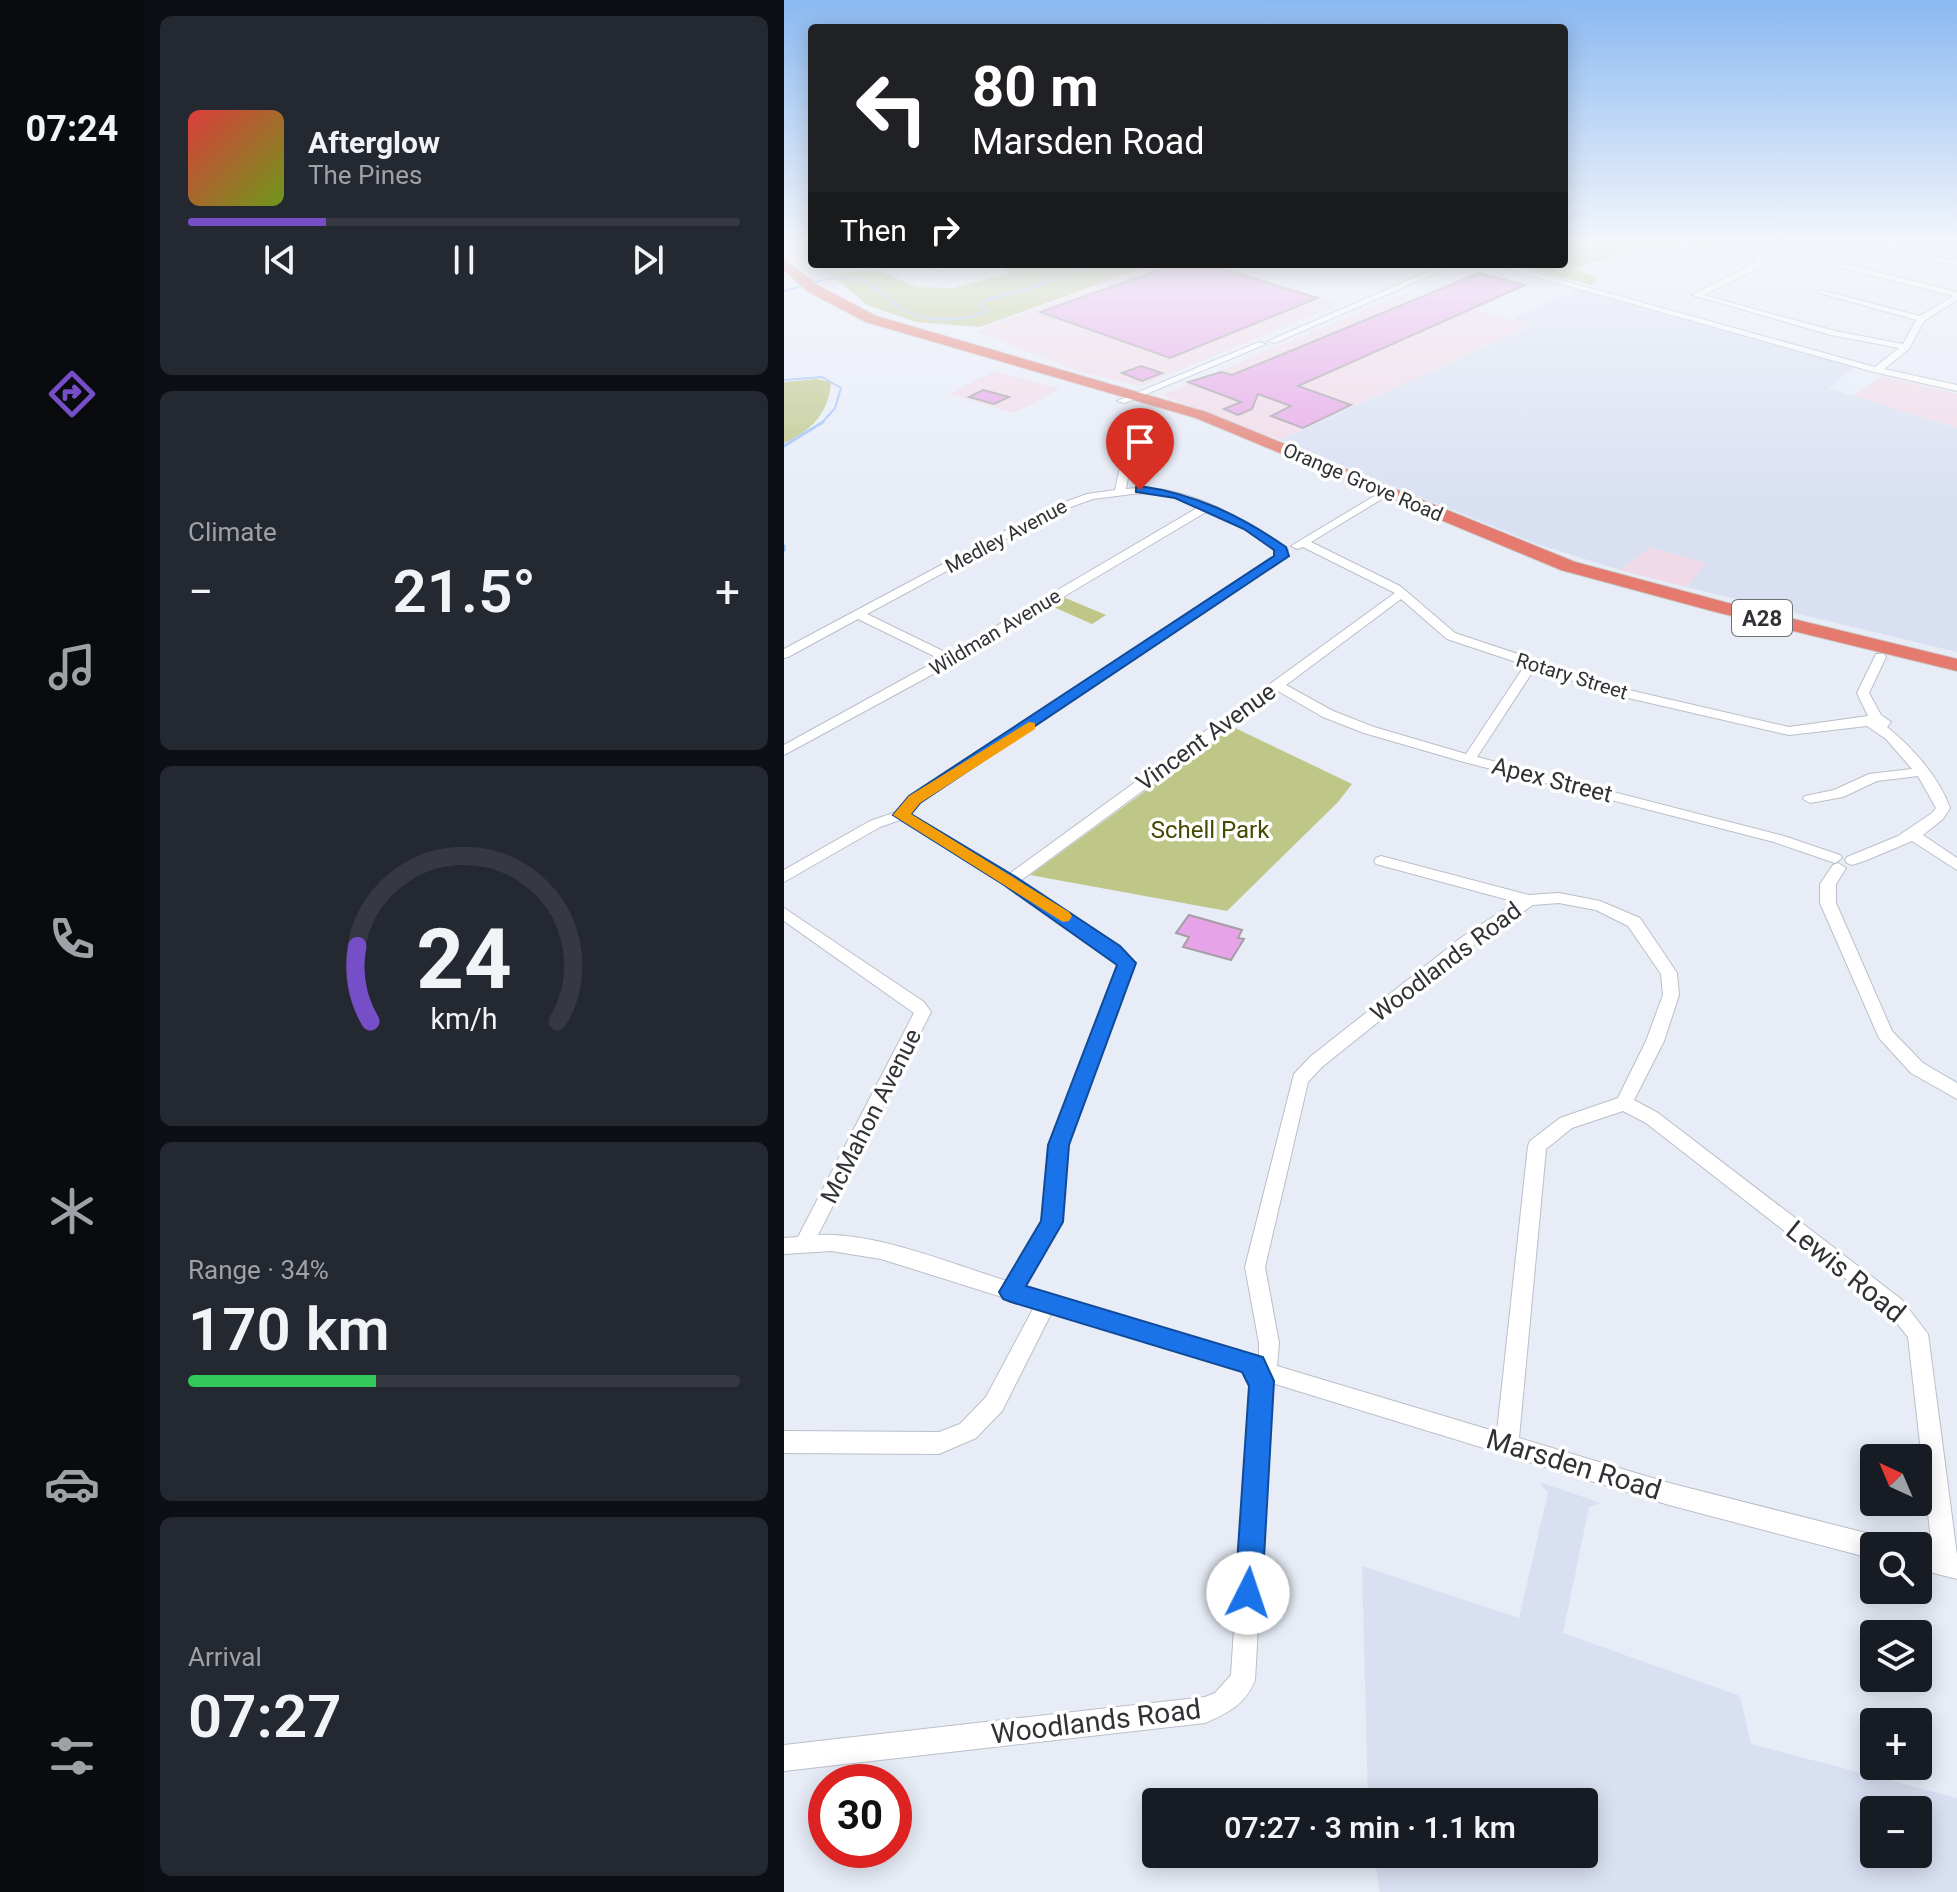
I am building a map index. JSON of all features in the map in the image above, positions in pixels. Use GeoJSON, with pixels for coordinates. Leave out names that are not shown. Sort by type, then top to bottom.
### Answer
{"type":"FeatureCollection","features":[{"type":"Feature","properties":{"kind":"highway","name":"Orange Grove Road"},"geometry":{"type":"LineString","coordinates":[[870,328],[885,335],[1132,397]]}},
{"type":"Feature","properties":{"kind":"highway","name":"Orange Grove Road"},"geometry":{"type":"LineString","coordinates":[[899,328],[1132,397],[1269,442],[1378,496],[1531,564],[1880,657],[1957,672]]}},
{"type":"Feature","properties":{"kind":"highway","name":"Orange Grove Road"},"geometry":{"type":"LineString","coordinates":[[1378,496],[1597,575],[1957,665]]}},
{"type":"Feature","properties":{"kind":"street"},"geometry":{"type":"LineString","coordinates":[[1264,342],[1295,328]]}},
{"type":"Feature","properties":{"kind":"street"},"geometry":{"type":"LineString","coordinates":[[1132,397],[1297,328]]}},
{"type":"Feature","properties":{"kind":"street"},"geometry":{"type":"LineString","coordinates":[[1730,328],[1877,370],[1957,388]]}},
{"type":"Feature","properties":{"kind":"street"},"geometry":{"type":"LineString","coordinates":[[1817,328],[1906,347]]}},
{"type":"Feature","properties":{"kind":"street"},"geometry":{"type":"LineString","coordinates":[[1877,370],[1906,347],[1916,328]]}},
{"type":"Feature","properties":{"kind":"street"},"geometry":{"type":"LineString","coordinates":[[1120,491],[1124,471]]}},
{"type":"Feature","properties":{"kind":"street","name":"Medley Avenue"},"geometry":{"type":"LineString","coordinates":[[784,654],[1063,504],[1120,491],[1159,491],[1248,527],[1290,549]]}},
{"type":"Feature","properties":{"kind":"street"},"geometry":{"type":"LineString","coordinates":[[784,877],[875,824],[901,815],[914,800],[1290,549],[1378,496]]}},
{"type":"Feature","properties":{"kind":"street","name":"Wildman Avenue"},"geometry":{"type":"LineString","coordinates":[[784,751],[950,659],[1205,508]]}},
{"type":"Feature","properties":{"kind":"street","name":"Rotary Street"},"geometry":{"type":"LineString","coordinates":[[1290,549],[1402,593],[1451,636],[1616,691],[1784,730],[1875,722]]}},
{"type":"Feature","properties":{"kind":"street","name":"Vincent Avenue"},"geometry":{"type":"LineString","coordinates":[[1010,881],[1402,593]]}},
{"type":"Feature","properties":{"kind":"street"},"geometry":{"type":"LineString","coordinates":[[860,615],[950,659]]}},
{"type":"Feature","properties":{"kind":"street"},"geometry":{"type":"LineString","coordinates":[[1880,657],[1863,693],[1875,722],[1942,799],[1943,808],[1932,823],[1842,862],[1828,884],[1828,903],[1885,1034],[1917,1068],[1957,1092]]}},
{"type":"Feature","properties":{"kind":"street"},"geometry":{"type":"LineString","coordinates":[[1469,759],[1532,664]]}},
{"type":"Feature","properties":{"kind":"street","name":"Apex Street"},"geometry":{"type":"LineString","coordinates":[[1277,685],[1328,714],[1469,759],[1779,839],[1842,862]]}},
{"type":"Feature","properties":{"kind":"street"},"geometry":{"type":"LineString","coordinates":[[1810,799],[1838,794],[1874,777],[1920,772]]}},
{"type":"Feature","properties":{"kind":"street"},"geometry":{"type":"LineString","coordinates":[[901,815],[1010,881],[1113,950],[1127,963],[1058,1145],[1052,1222],[1011,1292]]}},
{"type":"Feature","properties":{"kind":"street"},"geometry":{"type":"LineString","coordinates":[[1911,834],[1957,865]]}},
{"type":"Feature","properties":{"kind":"street"},"geometry":{"type":"LineString","coordinates":[[1381,861],[1529,900]]}},
{"type":"Feature","properties":{"kind":"street","name":"Woodlands Road"},"geometry":{"type":"LineString","coordinates":[[784,1758],[1205,1710],[1224,1702],[1243,1680],[1269,1343],[1255,1267],[1300,1079],[1316,1062],[1468,941],[1529,900],[1559,898],[1600,906],[1634,922],[1669,973],[1671,995],[1655,1041],[1624,1103]]}},
{"type":"Feature","properties":{"kind":"street","name":"McMahon Avenue"},"geometry":{"type":"LineString","coordinates":[[784,913],[923,1012],[794,1245]]}},
{"type":"Feature","properties":{"kind":"street"},"geometry":{"type":"LineString","coordinates":[[1507,1443],[1537,1146],[1566,1123],[1624,1103]]}},
{"type":"Feature","properties":{"kind":"street","name":"Lewis Road"},"geometry":{"type":"LineString","coordinates":[[1624,1103],[1652,1118],[1894,1305],[1911,1322],[1918,1334],[1924,1370],[1951,1565]]}},
{"type":"Feature","properties":{"kind":"street","name":"Marsden Road"},"geometry":{"type":"LineString","coordinates":[[794,1245],[860,1246],[1698,1502],[1860,1543]]}},
{"type":"Feature","properties":{"kind":"street"},"geometry":{"type":"LineString","coordinates":[[784,1442],[939,1443],[968,1431],[994,1404],[1046,1304]]}},
{"type":"Feature","properties":{"kind":"shaded area"},"geometry":{"type":"Polygon","coordinates":[[[983,328],[1281,328],[1140,386],[1078,371],[976,331],[983,328]]]}},
{"type":"Feature","properties":{"kind":"shaded area"},"geometry":{"type":"Polygon","coordinates":[[[1321,328],[1525,328],[1280,440],[1161,395],[1321,328]]]}},
{"type":"Feature","properties":{"kind":"shaded area"},"geometry":{"type":"Polygon","coordinates":[[[1526,328],[1720,328],[1853,367],[1829,388],[1957,428],[1957,652],[1686,587],[1706,563],[1650,547],[1620,570],[1537,544],[1280,440],[1526,328]]]}},
{"type":"Feature","properties":{"kind":"shaded area"},"geometry":{"type":"Polygon","coordinates":[[[994,371],[1060,389],[1014,413],[949,394],[994,371]]]}},
{"type":"Feature","properties":{"kind":"shaded area"},"geometry":{"type":"Polygon","coordinates":[[[1882,376],[1957,394],[1957,428],[1853,396],[1882,376]]]}},
{"type":"Feature","properties":{"kind":"shaded area"},"geometry":{"type":"Polygon","coordinates":[[[1650,547],[1707,563],[1686,587],[1620,570],[1650,547]]]}},
{"type":"Feature","properties":{"kind":"shaded area"},"geometry":{"type":"Polygon","coordinates":[[[1539,1482],[1601,1503],[1589,1507],[1563,1633],[1740,1696],[1751,1744],[1860,1773],[1860,1780],[1888,1780],[1957,1798],[1957,1892],[1380,1892],[1376,1868],[1598,1868],[1598,1788],[1368,1788],[1362,1566],[1519,1618],[1548,1493],[1539,1482]]]}},
{"type":"Feature","properties":{"kind":"green space"},"geometry":{"type":"Polygon","coordinates":[[[817,379],[831,382],[823,411],[803,433],[784,443],[784,382],[817,379]]]}},
{"type":"Feature","properties":{"kind":"green space"},"geometry":{"type":"Polygon","coordinates":[[[1063,597],[1106,615],[1092,624],[1049,605],[1063,597]]]}},
{"type":"Feature","properties":{"kind":"green space","name":"Schell Park"},"geometry":{"type":"Polygon","coordinates":[[[1233,727],[1352,784],[1338,802],[1227,911],[1030,875],[1233,727]]]}},
{"type":"Feature","properties":{"kind":"building"},"geometry":{"type":"Polygon","coordinates":[[[1086,328],[1243,328],[1170,358],[1086,328]]]}},
{"type":"Feature","properties":{"kind":"building"},"geometry":{"type":"Polygon","coordinates":[[[1345,328],[1428,328],[1298,386],[1351,405],[1303,428],[1271,416],[1291,406],[1258,394],[1252,409],[1238,415],[1224,409],[1241,402],[1188,382],[1221,372],[1232,375],[1345,328]]]}},
{"type":"Feature","properties":{"kind":"building"},"geometry":{"type":"Polygon","coordinates":[[[1141,366],[1162,373],[1142,381],[1122,373],[1141,366]]]}},
{"type":"Feature","properties":{"kind":"building"},"geometry":{"type":"Polygon","coordinates":[[[983,390],[1009,397],[994,404],[969,397],[983,390]]]}},
{"type":"Feature","properties":{"kind":"building"},"geometry":{"type":"Polygon","coordinates":[[[1189,915],[1242,930],[1238,938],[1244,939],[1231,960],[1183,947],[1189,937],[1176,933],[1189,915]]]}},
{"type":"Feature","properties":{"kind":"waterway"},"geometry":{"type":"LineString","coordinates":[[784,380],[822,377],[841,388],[835,408],[822,422]]}},
{"type":"Feature","properties":{"kind":"waterway"},"geometry":{"type":"LineString","coordinates":[[784,446],[822,422]]}},
{"type":"Feature","properties":{"kind":"slow traffic"},"geometry":{"type":"LineString","coordinates":[[1029,726],[914,800],[901,815],[1063,916]]}},
{"type":"Feature","properties":{"kind":"route"},"geometry":{"type":"LineString","coordinates":[[1140,490],[1177,495],[1248,527],[1282,550],[1279,554],[1282,556],[1018,734],[914,800],[901,815],[1010,881],[1113,950],[1127,963],[1058,1145],[1052,1222],[1011,1292],[1255,1365],[1254,1375],[1261,1381],[1248,1593]]}}]}
